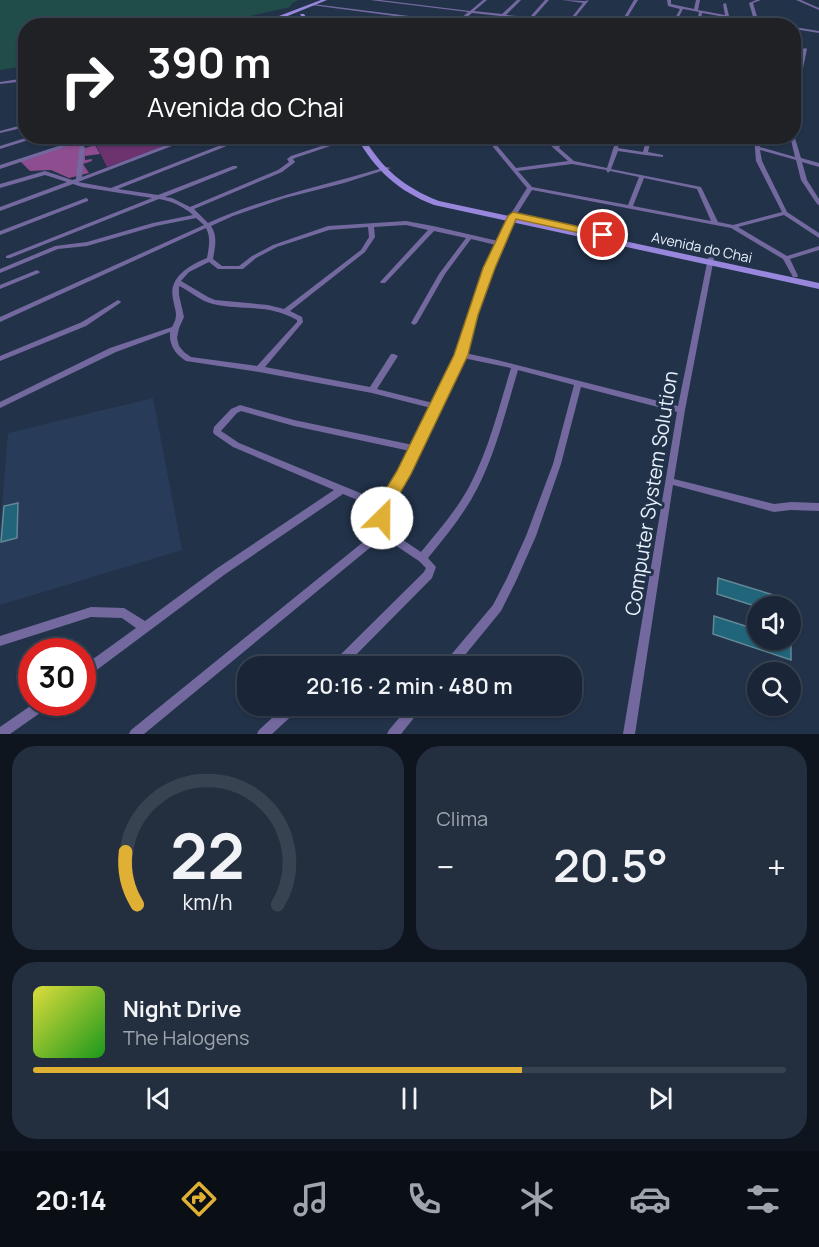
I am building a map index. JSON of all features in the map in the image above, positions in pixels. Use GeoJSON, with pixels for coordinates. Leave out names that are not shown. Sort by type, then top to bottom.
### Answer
{"type":"FeatureCollection","features":[{"type":"Feature","properties":{"kind":"main road"},"geometry":{"type":"LineString","coordinates":[[277,18],[326,0]]}},
{"type":"Feature","properties":{"kind":"main road"},"geometry":{"type":"LineString","coordinates":[[290,13],[304,17],[310,6]]}},
{"type":"Feature","properties":{"kind":"main road","name":"Avenida do Chai"},"geometry":{"type":"LineString","coordinates":[[365,144],[384,169],[405,189],[426,200],[819,281]]}},
{"type":"Feature","properties":{"kind":"main road","name":"Avenida do Chai"},"geometry":{"type":"LineString","coordinates":[[370,144],[384,169]]}},
{"type":"Feature","properties":{"kind":"main road","name":"Avenida do Chai"},"geometry":{"type":"LineString","coordinates":[[710,260],[819,286]]}},
{"type":"Feature","properties":{"kind":"street"},"geometry":{"type":"LineString","coordinates":[[372,0],[396,1],[524,18]]}},
{"type":"Feature","properties":{"kind":"street"},"geometry":{"type":"LineString","coordinates":[[431,7],[439,0]]}},
{"type":"Feature","properties":{"kind":"street"},"geometry":{"type":"LineString","coordinates":[[463,18],[485,0]]}},
{"type":"Feature","properties":{"kind":"street"},"geometry":{"type":"LineString","coordinates":[[499,18],[519,0]]}},
{"type":"Feature","properties":{"kind":"street"},"geometry":{"type":"LineString","coordinates":[[532,18],[547,0]]}},
{"type":"Feature","properties":{"kind":"street"},"geometry":{"type":"LineString","coordinates":[[564,0],[586,1]]}},
{"type":"Feature","properties":{"kind":"street"},"geometry":{"type":"LineString","coordinates":[[625,18],[636,0]]}},
{"type":"Feature","properties":{"kind":"street"},"geometry":{"type":"LineString","coordinates":[[669,0],[669,5],[730,18]]}},
{"type":"Feature","properties":{"kind":"street"},"geometry":{"type":"LineString","coordinates":[[698,0],[698,18]]}},
{"type":"Feature","properties":{"kind":"street"},"geometry":{"type":"LineString","coordinates":[[755,18],[751,3],[759,0]]}},
{"type":"Feature","properties":{"kind":"street"},"geometry":{"type":"LineString","coordinates":[[798,0],[818,8]]}},
{"type":"Feature","properties":{"kind":"street"},"geometry":{"type":"LineString","coordinates":[[572,18],[586,1]]}},
{"type":"Feature","properties":{"kind":"street"},"geometry":{"type":"LineString","coordinates":[[725,4],[726,17]]}},
{"type":"Feature","properties":{"kind":"street"},"geometry":{"type":"LineString","coordinates":[[310,6],[407,18]]}},
{"type":"Feature","properties":{"kind":"street"},"geometry":{"type":"LineString","coordinates":[[676,18],[682,8]]}},
{"type":"Feature","properties":{"kind":"street"},"geometry":{"type":"LineString","coordinates":[[304,17],[310,18]]}},
{"type":"Feature","properties":{"kind":"street"},"geometry":{"type":"LineString","coordinates":[[801,29],[819,32]]}},
{"type":"Feature","properties":{"kind":"street"},"geometry":{"type":"LineString","coordinates":[[801,68],[805,49]]}},
{"type":"Feature","properties":{"kind":"street"},"geometry":{"type":"LineString","coordinates":[[0,83],[18,80]]}},
{"type":"Feature","properties":{"kind":"street"},"geometry":{"type":"LineString","coordinates":[[0,132],[18,127]]}},
{"type":"Feature","properties":{"kind":"street"},"geometry":{"type":"LineString","coordinates":[[0,148],[18,142]]}},
{"type":"Feature","properties":{"kind":"street"},"geometry":{"type":"LineString","coordinates":[[0,167],[66,144]]}},
{"type":"Feature","properties":{"kind":"street"},"geometry":{"type":"LineString","coordinates":[[79,180],[82,144]]}},
{"type":"Feature","properties":{"kind":"street"},"geometry":{"type":"LineString","coordinates":[[0,209],[175,144]]}},
{"type":"Feature","properties":{"kind":"street"},"geometry":{"type":"LineString","coordinates":[[111,190],[229,144]]}},
{"type":"Feature","properties":{"kind":"street"},"geometry":{"type":"LineString","coordinates":[[190,209],[280,171],[291,165],[292,157],[333,144]]}},
{"type":"Feature","properties":{"kind":"street"},"geometry":{"type":"LineString","coordinates":[[493,144],[530,189],[733,227],[786,258],[795,276]]}},
{"type":"Feature","properties":{"kind":"street"},"geometry":{"type":"LineString","coordinates":[[552,144],[572,162]]}},
{"type":"Feature","properties":{"kind":"street"},"geometry":{"type":"LineString","coordinates":[[557,148],[560,144]]}},
{"type":"Feature","properties":{"kind":"street"},"geometry":{"type":"LineString","coordinates":[[608,171],[618,144]]}},
{"type":"Feature","properties":{"kind":"street"},"geometry":{"type":"LineString","coordinates":[[645,154],[648,144]]}},
{"type":"Feature","properties":{"kind":"street"},"geometry":{"type":"LineString","coordinates":[[757,144],[762,167],[785,213],[819,236]]}},
{"type":"Feature","properties":{"kind":"street"},"geometry":{"type":"LineString","coordinates":[[794,144],[804,180],[819,203]]}},
{"type":"Feature","properties":{"kind":"street"},"geometry":{"type":"LineString","coordinates":[[617,148],[661,156]]}},
{"type":"Feature","properties":{"kind":"street"},"geometry":{"type":"LineString","coordinates":[[757,148],[819,165]]}},
{"type":"Feature","properties":{"kind":"street"},"geometry":{"type":"LineString","coordinates":[[515,170],[572,162],[641,178],[699,188],[715,223]]}},
{"type":"Feature","properties":{"kind":"street"},"geometry":{"type":"LineString","coordinates":[[0,259],[235,167]]}},
{"type":"Feature","properties":{"kind":"street"},"geometry":{"type":"LineString","coordinates":[[0,320],[208,225],[283,197],[384,169]]}},
{"type":"Feature","properties":{"kind":"street"},"geometry":{"type":"LineString","coordinates":[[0,186],[41,172],[71,183],[171,199],[190,209],[212,230],[214,238],[210,258],[216,266],[225,270],[241,268],[254,256],[320,229],[406,223],[501,244]]}},
{"type":"Feature","properties":{"kind":"street"},"geometry":{"type":"LineString","coordinates":[[630,207],[641,178]]}},
{"type":"Feature","properties":{"kind":"street"},"geometry":{"type":"LineString","coordinates":[[135,734],[383,532],[384,507],[461,355],[472,315],[501,244],[512,218],[530,189]]}},
{"type":"Feature","properties":{"kind":"street"},"geometry":{"type":"LineString","coordinates":[[0,233],[86,200]]}},
{"type":"Feature","properties":{"kind":"street"},"geometry":{"type":"LineString","coordinates":[[733,227],[785,213]]}},
{"type":"Feature","properties":{"kind":"street"},"geometry":{"type":"LineString","coordinates":[[0,271],[57,247],[87,244],[155,224],[198,216]]}},
{"type":"Feature","properties":{"kind":"street"},"geometry":{"type":"LineString","coordinates":[[284,312],[363,251],[372,237],[371,226]]}},
{"type":"Feature","properties":{"kind":"street"},"geometry":{"type":"LineString","coordinates":[[383,282],[434,228]]}},
{"type":"Feature","properties":{"kind":"street"},"geometry":{"type":"LineString","coordinates":[[414,323],[442,274],[470,237]]}},
{"type":"Feature","properties":{"kind":"street"},"geometry":{"type":"LineString","coordinates":[[786,258],[819,248]]}},
{"type":"Feature","properties":{"kind":"street"},"geometry":{"type":"LineString","coordinates":[[8,257],[16,264]]}},
{"type":"Feature","properties":{"kind":"street"},"geometry":{"type":"LineString","coordinates":[[210,258],[196,264],[178,282],[175,290],[181,316],[173,338],[180,355],[189,359],[259,369],[372,390],[436,407]]}},
{"type":"Feature","properties":{"kind":"street","name":"Computer System Solution"},"geometry":{"type":"LineString","coordinates":[[629,734],[681,410],[710,260]]}},
{"type":"Feature","properties":{"kind":"street"},"geometry":{"type":"LineString","coordinates":[[0,287],[37,272]]}},
{"type":"Feature","properties":{"kind":"street"},"geometry":{"type":"LineString","coordinates":[[178,282],[216,303],[260,305],[298,318],[300,322],[259,369]]}},
{"type":"Feature","properties":{"kind":"street"},"geometry":{"type":"LineString","coordinates":[[0,359],[84,324],[118,302]]}},
{"type":"Feature","properties":{"kind":"street"},"geometry":{"type":"LineString","coordinates":[[0,405],[113,350],[176,328]]}},
{"type":"Feature","properties":{"kind":"street"},"geometry":{"type":"LineString","coordinates":[[461,355],[681,410]]}},
{"type":"Feature","properties":{"kind":"street"},"geometry":{"type":"LineString","coordinates":[[372,390],[394,356]]}},
{"type":"Feature","properties":{"kind":"street"},"geometry":{"type":"LineString","coordinates":[[422,558],[453,520],[473,487],[490,448],[515,367]]}},
{"type":"Feature","properties":{"kind":"street"},"geometry":{"type":"LineString","coordinates":[[457,656],[497,608],[531,536],[557,464],[578,384]]}},
{"type":"Feature","properties":{"kind":"street"},"geometry":{"type":"LineString","coordinates":[[384,507],[236,446],[217,432],[218,426],[240,408],[294,423],[415,449]]}},
{"type":"Feature","properties":{"kind":"street"},"geometry":{"type":"LineString","coordinates":[[670,481],[774,508],[819,507]]}},
{"type":"Feature","properties":{"kind":"street"},"geometry":{"type":"LineString","coordinates":[[96,663],[144,627],[341,490]]}},
{"type":"Feature","properties":{"kind":"street"},"geometry":{"type":"LineString","coordinates":[[347,656],[423,583],[431,567],[422,558],[383,532]]}},
{"type":"Feature","properties":{"kind":"street"},"geometry":{"type":"LineString","coordinates":[[0,641],[91,612],[124,613],[144,627]]}},
{"type":"Feature","properties":{"kind":"street"},"geometry":{"type":"LineString","coordinates":[[0,734],[26,716]]}},
{"type":"Feature","properties":{"kind":"street"},"geometry":{"type":"LineString","coordinates":[[264,734],[283,716]]}},
{"type":"Feature","properties":{"kind":"street"},"geometry":{"type":"LineString","coordinates":[[393,734],[408,716]]}},
{"type":"Feature","properties":{"kind":"shaded area"},"geometry":{"type":"Polygon","coordinates":[[[0,0],[299,0],[292,3],[290,7],[241,18],[18,18],[18,67],[0,70],[0,0]]]}},
{"type":"Feature","properties":{"kind":"shaded area"},"geometry":{"type":"Polygon","coordinates":[[[73,144],[85,148],[95,145],[100,154],[85,156],[85,160],[92,159],[83,164],[89,173],[69,178],[51,170],[30,171],[20,161],[73,144]]]}},
{"type":"Feature","properties":{"kind":"shaded area"},"geometry":{"type":"Polygon","coordinates":[[[96,144],[171,144],[107,167],[96,144]]]}},
{"type":"Feature","properties":{"kind":"shaded area"},"geometry":{"type":"Polygon","coordinates":[[[153,398],[182,550],[0,605],[0,530],[8,433],[153,398]]]}},
{"type":"Feature","properties":{"kind":"building"},"geometry":{"type":"Polygon","coordinates":[[[18,503],[17,538],[1,542],[4,506],[18,503]]]}},
{"type":"Feature","properties":{"kind":"building"},"geometry":{"type":"Polygon","coordinates":[[[718,578],[777,596],[747,596],[747,603],[717,594],[718,578]]]}},
{"type":"Feature","properties":{"kind":"building"},"geometry":{"type":"Polygon","coordinates":[[[714,616],[747,626],[747,645],[713,634],[714,616]]]}},
{"type":"Feature","properties":{"kind":"building"},"geometry":{"type":"Polygon","coordinates":[[[761,650],[791,650],[791,660],[761,650]]]}},
{"type":"Feature","properties":{"kind":"route"},"geometry":{"type":"LineString","coordinates":[[382,518],[384,507],[403,474],[461,355],[489,268],[513,216],[603,235]]}}]}
